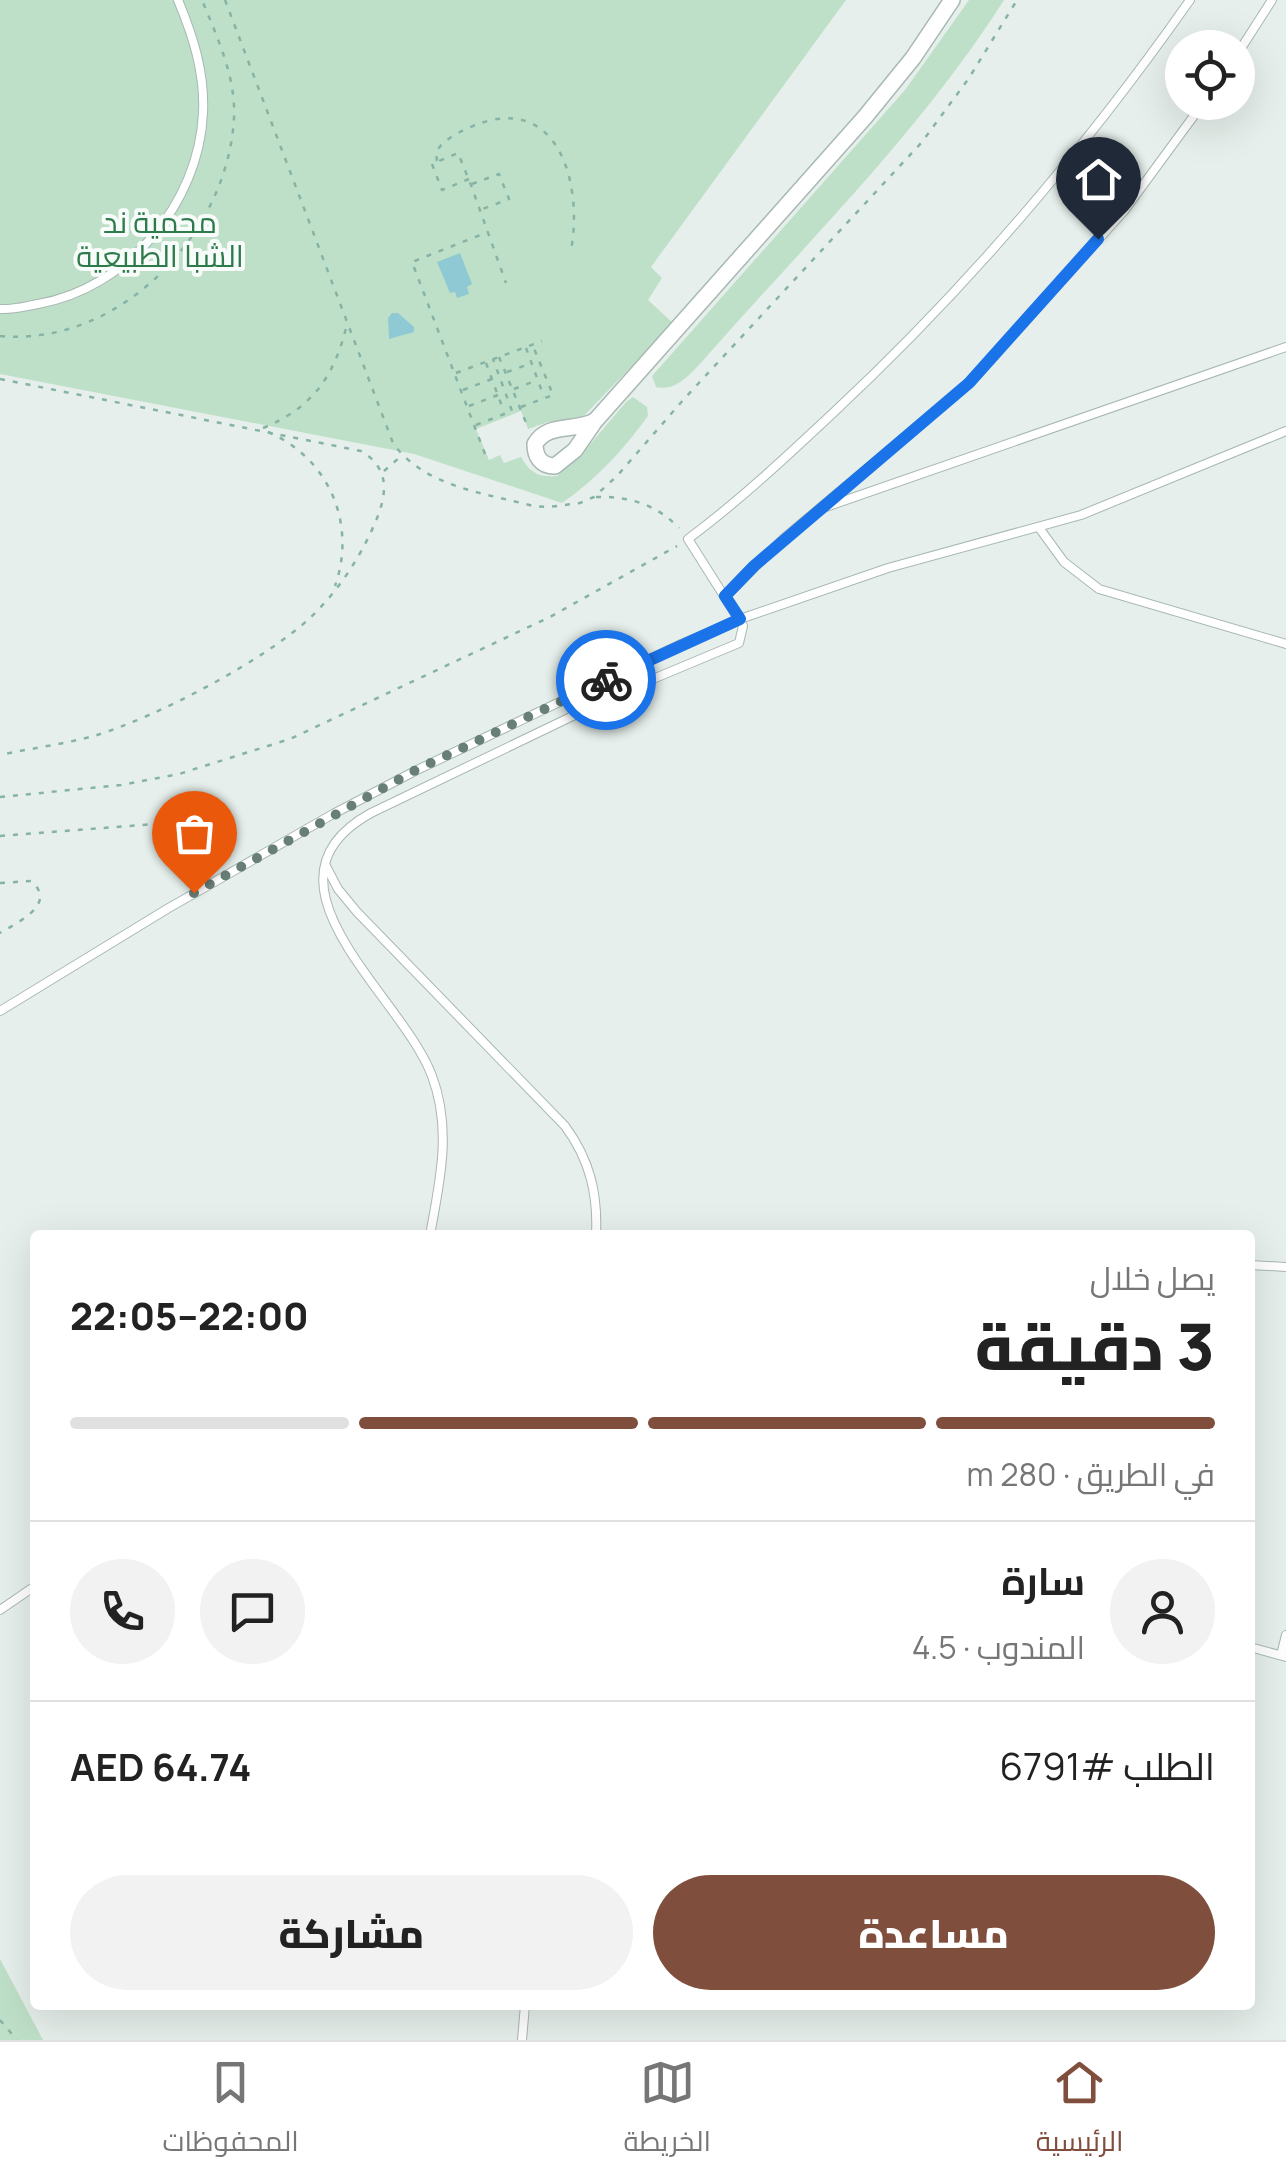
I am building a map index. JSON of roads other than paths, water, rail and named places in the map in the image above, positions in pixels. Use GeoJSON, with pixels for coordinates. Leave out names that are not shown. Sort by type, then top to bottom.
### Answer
{"type":"FeatureCollection","features":[{"type":"Feature","properties":{"kind":"street"},"geometry":{"type":"LineString","coordinates":[[595,421],[577,428],[548,431],[535,444],[536,454],[542,462],[559,465],[583,442],[595,421],[866,117],[952,0]]}},
{"type":"Feature","properties":{"kind":"lane"},"geometry":{"type":"LineString","coordinates":[[0,308],[58,300],[104,280],[143,249],[174,209],[194,163],[203,114],[200,64],[178,0]]}},
{"type":"Feature","properties":{"kind":"lane"},"geometry":{"type":"LineString","coordinates":[[431,1230],[443,1162],[440,1102],[419,1047],[332,920],[322,882],[324,863],[341,832],[372,813],[630,689],[731,648],[743,635],[740,619],[688,540],[774,469],[891,359],[986,261],[1074,157],[1190,0]]}},
{"type":"Feature","properties":{"kind":"lane"},"geometry":{"type":"LineString","coordinates":[[1252,30],[1272,0]]}},
{"type":"Feature","properties":{"kind":"lane"},"geometry":{"type":"LineString","coordinates":[[725,596],[816,510],[969,383],[1124,210],[1191,120]]}},
{"type":"Feature","properties":{"kind":"lane"},"geometry":{"type":"LineString","coordinates":[[816,510],[1286,347]]}},
{"type":"Feature","properties":{"kind":"lane"},"geometry":{"type":"LineString","coordinates":[[0,1011],[200,890],[416,770],[740,619],[888,568],[1081,515],[1286,431]]}},
{"type":"Feature","properties":{"kind":"lane"},"geometry":{"type":"LineString","coordinates":[[1040,528],[1064,562],[1099,589],[1286,644]]}},
{"type":"Feature","properties":{"kind":"lane"},"geometry":{"type":"LineString","coordinates":[[324,863],[357,912],[572,1136],[589,1168],[595,1191],[596,1230]]}},
{"type":"Feature","properties":{"kind":"lane"},"geometry":{"type":"LineString","coordinates":[[1255,1265],[1286,1267]]}},
{"type":"Feature","properties":{"kind":"lane"},"geometry":{"type":"LineString","coordinates":[[0,1610],[30,1589]]}},
{"type":"Feature","properties":{"kind":"lane"},"geometry":{"type":"LineString","coordinates":[[1255,1648],[1284,1656],[1286,1635]]}},
{"type":"Feature","properties":{"kind":"lane"},"geometry":{"type":"LineString","coordinates":[[522,2040],[525,2010]]}},
{"type":"Feature","properties":{"kind":"water"},"geometry":{"type":"Polygon","coordinates":[[[460,253],[472,284],[467,287],[469,294],[457,298],[455,292],[450,293],[437,262],[460,253]]]}},
{"type":"Feature","properties":{"kind":"water"},"geometry":{"type":"Polygon","coordinates":[[[398,313],[414,327],[414,332],[389,339],[388,318],[398,313]]]}},
{"type":"Feature","properties":{"kind":"park label","name":"محمية ند الشبا الطبيعية"},"geometry":{"type":"Point","coordinates":[160,240]}}]}
